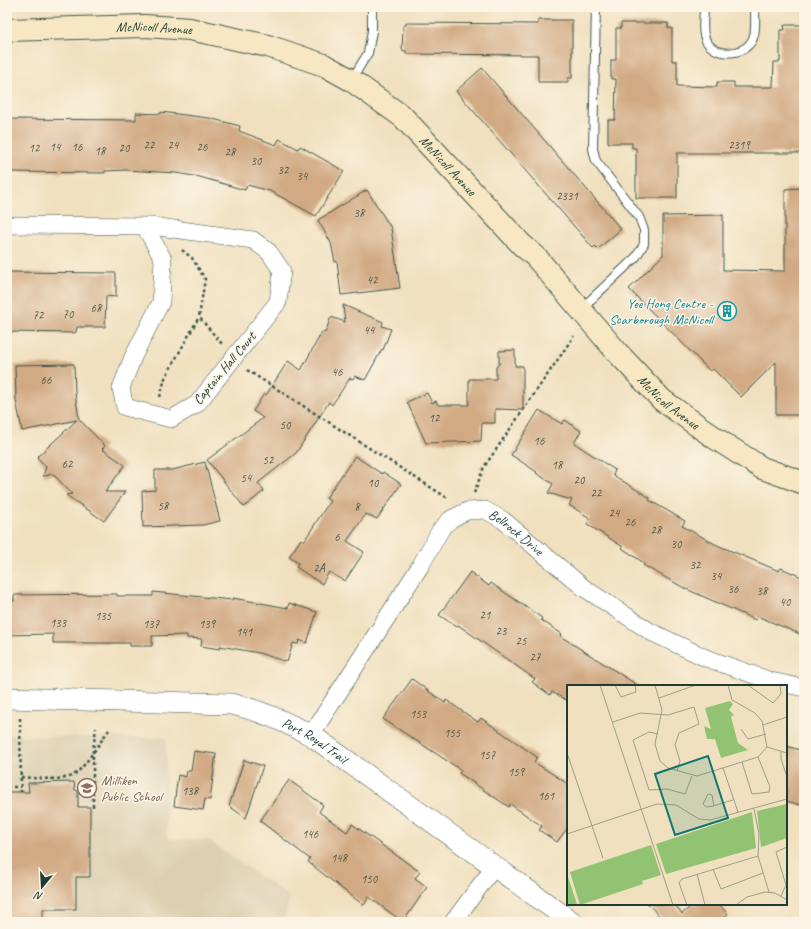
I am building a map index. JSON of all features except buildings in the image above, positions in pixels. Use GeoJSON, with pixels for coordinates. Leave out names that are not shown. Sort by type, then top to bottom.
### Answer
{"type":"FeatureCollection","features":[{"type":"Feature","properties":{"kind":"main road","name":"McNicoll Avenue"},"geometry":{"type":"LineString","coordinates":[[7,30],[144,26],[190,29],[268,46],[324,65],[351,80],[403,116],[522,245],[535,256],[662,400],[715,438],[762,468],[804,483]]}},
{"type":"Feature","properties":{"kind":"street","name":"Captain Hall Court"},"geometry":{"type":"LineString","coordinates":[[7,226],[152,226],[253,240],[269,252],[282,271],[278,302],[197,404],[171,419],[125,407],[121,388],[133,357],[161,302],[163,259],[145,227]]}},
{"type":"Feature","properties":{"kind":"street","name":"Bellrock Drive"},"geometry":{"type":"LineString","coordinates":[[311,735],[421,565],[441,529],[451,518],[467,511],[485,510],[503,520],[584,588],[652,632],[706,658],[771,681],[804,688]]}},
{"type":"Feature","properties":{"kind":"street","name":"Port Royal Trail"},"geometry":{"type":"LineString","coordinates":[[13,698],[231,704],[250,708],[270,715],[311,735],[572,922]]}},
{"type":"Feature","properties":{"kind":"street"},"geometry":{"type":"LineString","coordinates":[[453,922],[494,867]]}},
{"type":"Feature","properties":{"kind":"lane"},"geometry":{"type":"LineString","coordinates":[[351,80],[368,52],[372,30],[372,7]]}},
{"type":"Feature","properties":{"kind":"lane"},"geometry":{"type":"LineString","coordinates":[[584,313],[636,257],[644,244],[644,230],[639,217],[596,161],[593,149],[596,7]]}},
{"type":"Feature","properties":{"kind":"lane"},"geometry":{"type":"LineString","coordinates":[[704,7],[704,36],[711,46],[721,52],[734,53],[746,48],[754,36],[755,7]]}},
{"type":"Feature","properties":{"kind":"path"},"geometry":{"type":"LineString","coordinates":[[156,416],[165,378],[199,317],[205,279],[192,258],[181,249]]}},
{"type":"Feature","properties":{"kind":"path"},"geometry":{"type":"LineString","coordinates":[[199,317],[234,358],[250,373],[467,511],[484,467],[584,313]]}},
{"type":"Feature","properties":{"kind":"path"},"geometry":{"type":"LineString","coordinates":[[13,698],[21,777],[21,792]]}},
{"type":"Feature","properties":{"kind":"path"},"geometry":{"type":"LineString","coordinates":[[93,807],[93,750],[96,728]]}},
{"type":"Feature","properties":{"kind":"path"},"geometry":{"type":"LineString","coordinates":[[21,777],[70,777],[80,769],[109,730]]}},
{"type":"Feature","properties":{"kind":"path"},"geometry":{"type":"LineString","coordinates":[[7,787],[21,787]]}},
{"type":"Feature","properties":{"kind":"shaded area","name":"Milliken Public School"},"geometry":{"type":"Polygon","coordinates":[[[7,736],[166,738],[167,839],[208,840],[290,897],[284,922],[7,922],[7,736]]]}},
{"type":"Feature","properties":{"kind":"place","name":"Yee Hong Centre - Scarborough McNicoll"},"geometry":{"type":"Point","coordinates":[727,311]}},
{"type":"Feature","properties":{"kind":"place","name":"Milliken Public School"},"geometry":{"type":"Point","coordinates":[87,788]}}]}
